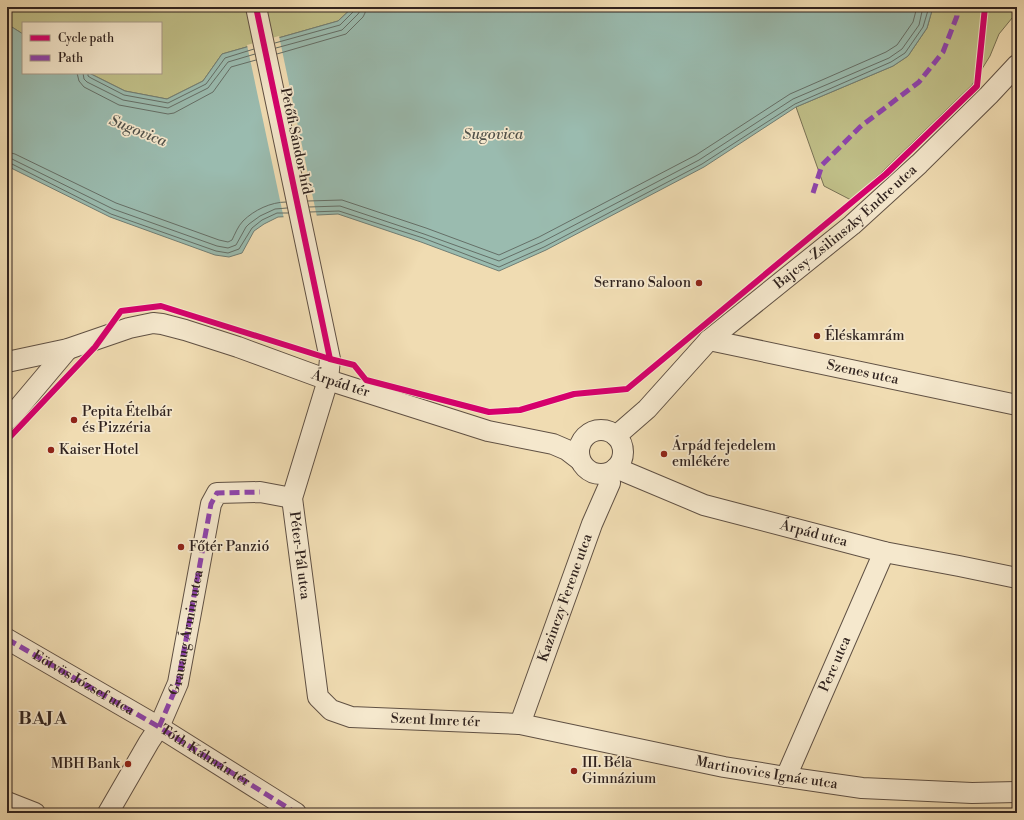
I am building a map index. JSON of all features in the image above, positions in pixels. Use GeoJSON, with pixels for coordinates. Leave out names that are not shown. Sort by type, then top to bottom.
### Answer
{"type":"FeatureCollection","features":[{"type":"Feature","properties":{"kind":"street","name":"Petőfi Sándor híd"},"geometry":{"type":"LineString","coordinates":[[256,7],[330,359],[328,380]]}},
{"type":"Feature","properties":{"kind":"street","name":"Bajcsy-Zsilinszky Endre utca"},"geometry":{"type":"LineString","coordinates":[[600,435],[647,409],[709,340],[852,225],[919,164],[989,95],[1017,65]]}},
{"type":"Feature","properties":{"kind":"street","name":"Árpád tér"},"geometry":{"type":"LineString","coordinates":[[7,362],[68,349],[129,328],[153,323],[162,324],[238,347],[328,380],[488,432],[554,444],[567,450],[592,472],[600,474],[613,470]]}},
{"type":"Feature","properties":{"kind":"street","name":"Szenes utca"},"geometry":{"type":"LineString","coordinates":[[709,340],[1017,405]]}},
{"type":"Feature","properties":{"kind":"street"},"geometry":{"type":"LineString","coordinates":[[7,420],[68,349]]}},
{"type":"Feature","properties":{"kind":"street","name":"Péter-Pál utca"},"geometry":{"type":"LineString","coordinates":[[328,380],[292,498],[318,697],[331,710],[351,717]]}},
{"type":"Feature","properties":{"kind":"street","name":"Árpád tér"},"geometry":{"type":"LineString","coordinates":[[554,444],[600,435]]}},
{"type":"Feature","properties":{"kind":"street"},"geometry":{"type":"LineString","coordinates":[[580,460],[580,446],[600,435],[621,444],[623,452],[621,460],[613,470]]}},
{"type":"Feature","properties":{"kind":"street","name":"Árpád utca"},"geometry":{"type":"LineString","coordinates":[[613,470],[704,505],[884,552],[1017,578]]}},
{"type":"Feature","properties":{"kind":"street","name":"Kazinczy Ferenc utca"},"geometry":{"type":"LineString","coordinates":[[520,724],[592,524],[610,483],[613,470]]}},
{"type":"Feature","properties":{"kind":"street","name":"Grauaug Ármin utca"},"geometry":{"type":"LineString","coordinates":[[159,727],[178,683],[211,504],[217,493],[260,492],[292,498]]}},
{"type":"Feature","properties":{"kind":"street","name":"Perc utca"},"geometry":{"type":"LineString","coordinates":[[786,777],[884,552]]}},
{"type":"Feature","properties":{"kind":"street","name":"Eötvös József utca"},"geometry":{"type":"LineString","coordinates":[[7,639],[159,727]]}},
{"type":"Feature","properties":{"kind":"street","name":"Szent Imre tér"},"geometry":{"type":"LineString","coordinates":[[351,717],[520,724]]}},
{"type":"Feature","properties":{"kind":"street","name":"Martinovics Ignác utca"},"geometry":{"type":"LineString","coordinates":[[520,724],[724,767],[862,788],[972,793],[1017,792]]}},
{"type":"Feature","properties":{"kind":"street","name":"Tóth Kálmán tér"},"geometry":{"type":"LineString","coordinates":[[108,813],[159,727],[296,813]]}},
{"type":"Feature","properties":{"kind":"street"},"geometry":{"type":"LineString","coordinates":[[7,802],[35,813]]}},
{"type":"Feature","properties":{"kind":"shaded area"},"geometry":{"type":"Polygon","coordinates":[[[7,7],[353,7],[338,21],[222,54],[203,81],[167,99],[125,91],[91,74],[162,74],[162,22],[22,22],[22,33],[7,24],[7,7]]]}},
{"type":"Feature","properties":{"kind":"shaded area"},"geometry":{"type":"Polygon","coordinates":[[[933,7],[1017,7],[1017,12],[999,34],[990,56],[972,85],[851,200],[824,186],[796,107],[893,66],[908,56],[927,28],[933,7]]]}},
{"type":"Feature","properties":{"kind":"water","name":"Sugovica"},"geometry":{"type":"Polygon","coordinates":[[[353,7],[933,7],[927,28],[908,56],[893,66],[796,107],[704,167],[546,250],[499,271],[421,242],[338,214],[278,217],[254,231],[242,253],[229,257],[215,255],[110,217],[7,166],[7,24],[22,33],[22,74],[91,74],[125,91],[167,99],[203,81],[222,54],[338,21],[353,7]]]}},
{"type":"Feature","properties":{"kind":"pier"},"geometry":{"type":"Polygon","coordinates":[[[279,36],[317,217],[284,219],[247,45],[279,36]]]}},
{"type":"Feature","properties":{"kind":"marked path"},"geometry":{"type":"LineString","coordinates":[[813,193],[822,165],[860,127],[919,82],[943,52],[957,16],[957,7]]}},
{"type":"Feature","properties":{"kind":"marked path"},"geometry":{"type":"LineString","coordinates":[[159,727],[178,683],[211,504],[217,493],[260,492]]}},
{"type":"Feature","properties":{"kind":"marked path"},"geometry":{"type":"LineString","coordinates":[[7,639],[159,727],[296,813]]}},
{"type":"Feature","properties":{"kind":"cycle path"},"geometry":{"type":"LineString","coordinates":[[256,7],[330,359]]}},
{"type":"Feature","properties":{"kind":"cycle path"},"geometry":{"type":"LineString","coordinates":[[7,440],[95,347],[121,311],[161,306],[330,359],[354,365],[366,380],[489,412],[520,410],[574,394],[627,389],[886,174],[977,86],[985,7]]}},
{"type":"Feature","properties":{"kind":"place","name":"Serrano Saloon"},"geometry":{"type":"Point","coordinates":[699,283]}},
{"type":"Feature","properties":{"kind":"place","name":"Éléskamrám"},"geometry":{"type":"Point","coordinates":[817,336]}},
{"type":"Feature","properties":{"kind":"place","name":"Pepita Ételbár és Pizzéria"},"geometry":{"type":"Point","coordinates":[74,420]}},
{"type":"Feature","properties":{"kind":"place","name":"Kaiser Hotel"},"geometry":{"type":"Point","coordinates":[51,450]}},
{"type":"Feature","properties":{"kind":"place","name":"Árpád fejedelem emlékére"},"geometry":{"type":"Point","coordinates":[664,454]}},
{"type":"Feature","properties":{"kind":"place","name":"Főtér Panzió"},"geometry":{"type":"Point","coordinates":[181,547]}},
{"type":"Feature","properties":{"kind":"place","name":"MBH Bank"},"geometry":{"type":"Point","coordinates":[128,764]}},
{"type":"Feature","properties":{"kind":"place","name":"III. Béla Gimnázium"},"geometry":{"type":"Point","coordinates":[574,771]}},
{"type":"Feature","properties":{"kind":"district","name":"BAJA"},"geometry":{"type":"Point","coordinates":[43,718]}}]}
